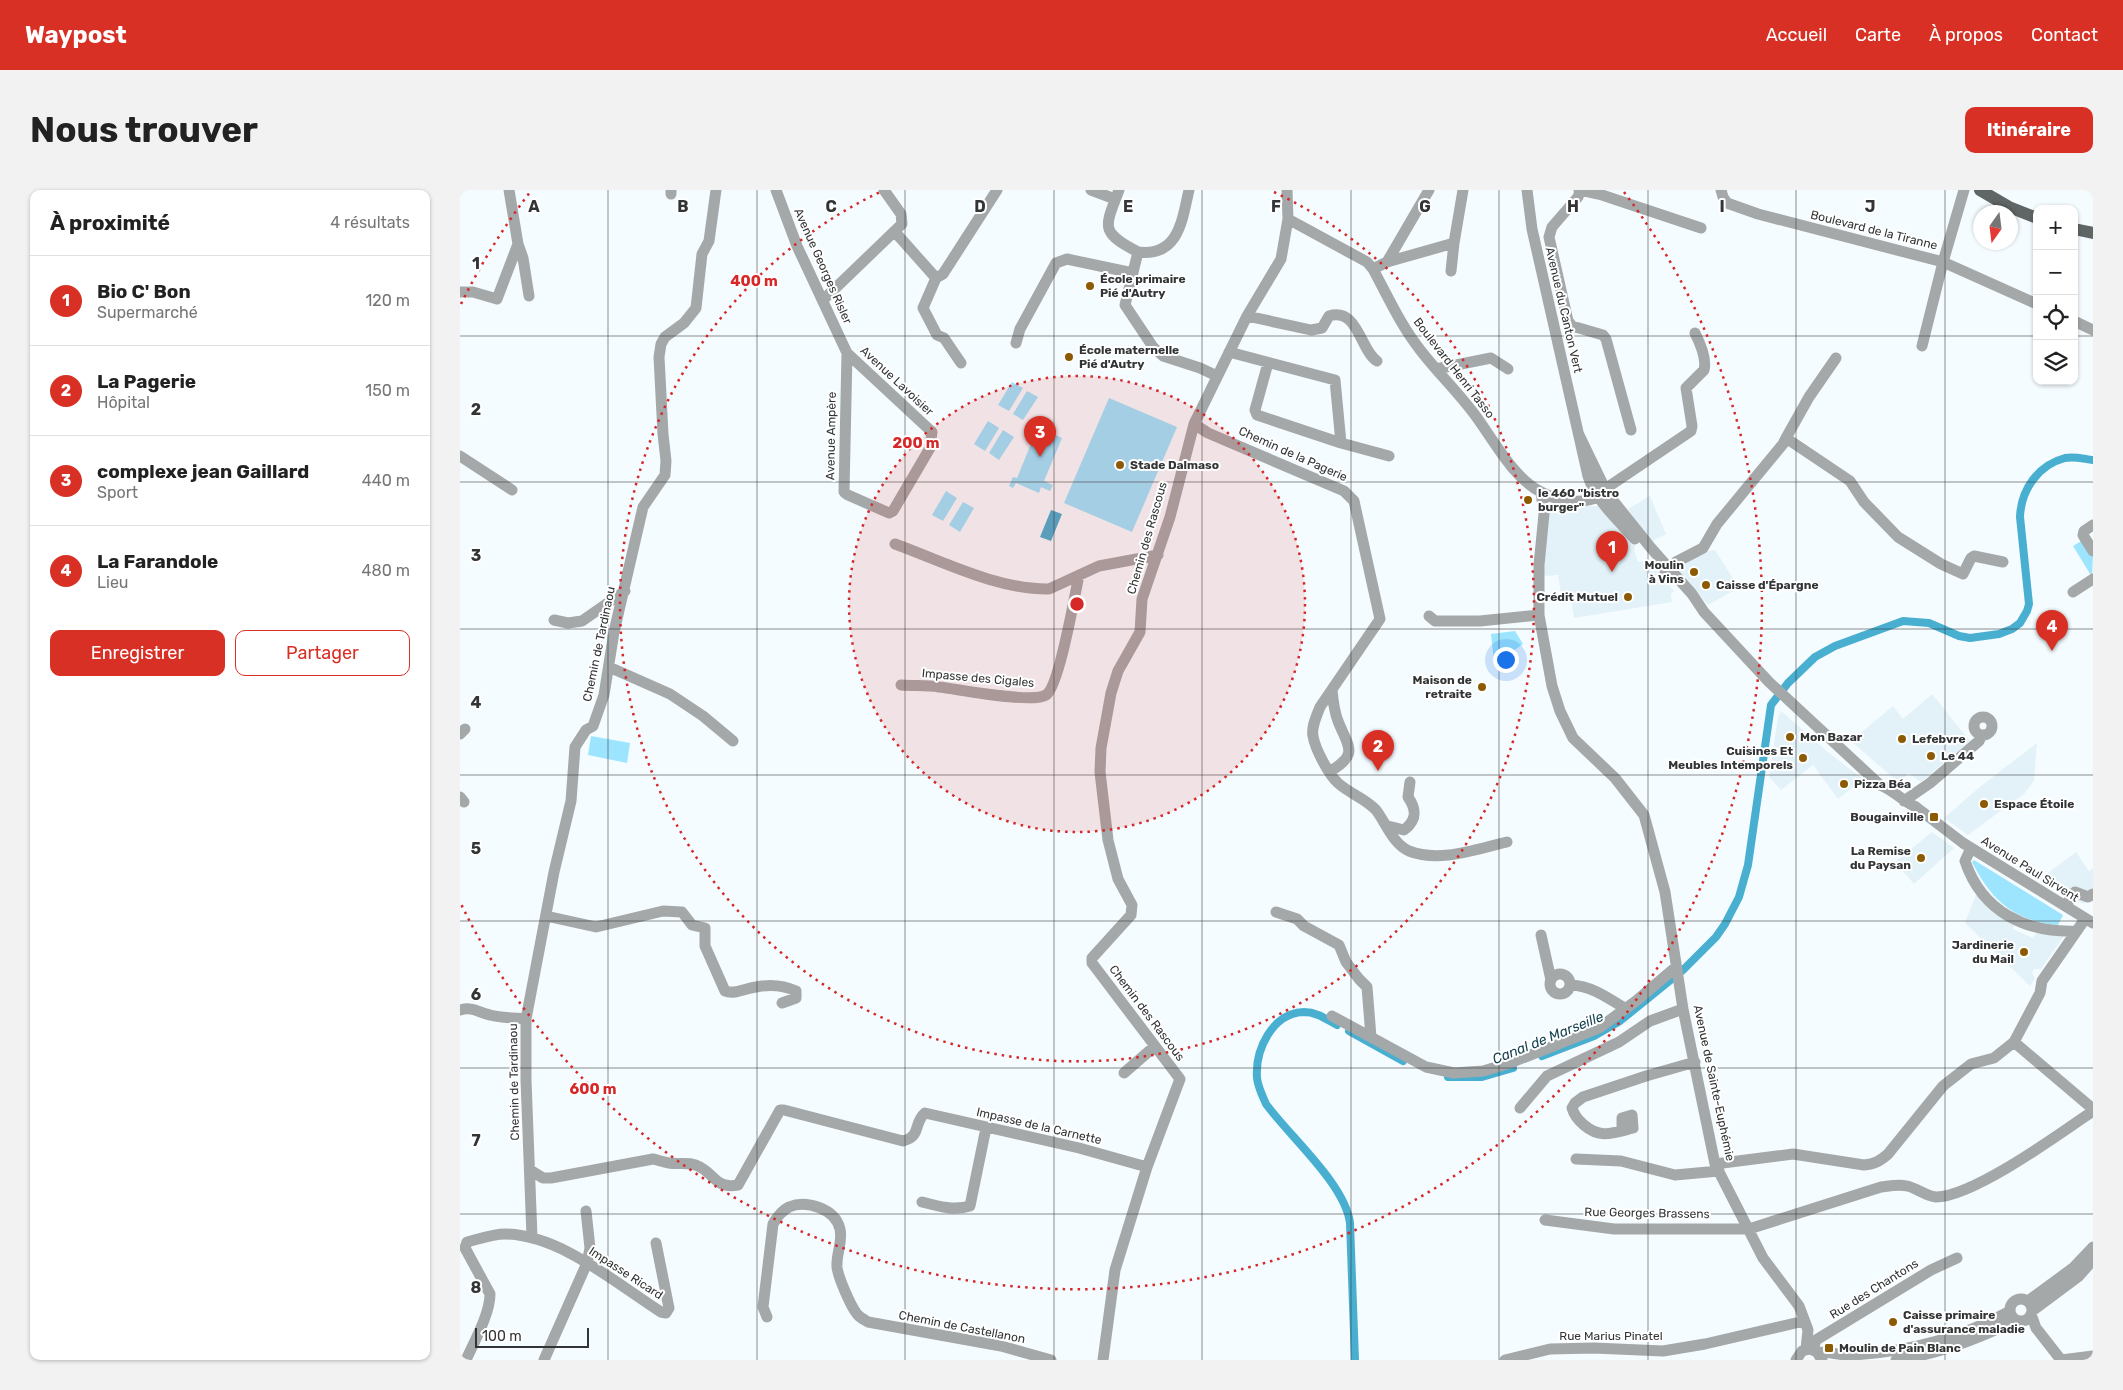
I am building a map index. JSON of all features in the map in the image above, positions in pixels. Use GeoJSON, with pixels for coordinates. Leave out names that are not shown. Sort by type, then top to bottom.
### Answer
{"type":"FeatureCollection","features":[{"type":"Feature","properties":{"kind":"main road"},"geometry":{"type":"LineString","coordinates":[[1970,190],[1995,205]]}},
{"type":"Feature","properties":{"kind":"main road"},"geometry":{"type":"LineString","coordinates":[[1980,190],[2009,207],[2033,216]]}},
{"type":"Feature","properties":{"kind":"main road"},"geometry":{"type":"LineString","coordinates":[[2018,217],[2033,221]]}},
{"type":"Feature","properties":{"kind":"main road"},"geometry":{"type":"LineString","coordinates":[[2078,230],[2093,233]]}},
{"type":"Feature","properties":{"kind":"street"},"geometry":{"type":"LineString","coordinates":[[509,190],[529,296]]}},
{"type":"Feature","properties":{"kind":"street","name":"Chemin de Tardinaou"},"geometry":{"type":"LineString","coordinates":[[532,1237],[526,1098],[526,1019],[571,801],[575,747],[586,730],[593,726],[604,694],[614,632],[643,507],[665,474],[666,461],[659,357],[661,344],[665,337],[684,323],[696,308],[702,254],[709,241],[716,190]]}},
{"type":"Feature","properties":{"kind":"street","name":"Avenue Georges Risler"},"geometry":{"type":"LineString","coordinates":[[776,190],[797,246],[847,353]]}},
{"type":"Feature","properties":{"kind":"street"},"geometry":{"type":"LineString","coordinates":[[823,300],[902,224],[901,214],[884,190]]}},
{"type":"Feature","properties":{"kind":"street"},"geometry":{"type":"LineString","coordinates":[[961,364],[944,338],[937,335],[923,308],[936,278],[944,274],[997,190]]}},
{"type":"Feature","properties":{"kind":"street"},"geometry":{"type":"LineString","coordinates":[[1091,190],[1117,195],[1107,220],[1110,232],[1122,244],[1138,252],[1157,252],[1169,244],[1175,237],[1180,228],[1189,190]]}},
{"type":"Feature","properties":{"kind":"street"},"geometry":{"type":"LineString","coordinates":[[1287,190],[1288,219]]}},
{"type":"Feature","properties":{"kind":"street"},"geometry":{"type":"LineString","coordinates":[[1387,262],[1429,190]]}},
{"type":"Feature","properties":{"kind":"street"},"geometry":{"type":"LineString","coordinates":[[1451,271],[1463,190]]}},
{"type":"Feature","properties":{"kind":"street","name":"Avenue du Canton Vert"},"geometry":{"type":"LineString","coordinates":[[1526,190],[1532,229],[1579,435],[1601,490],[1667,570],[1692,594],[1697,603],[1738,650],[1780,692]]}},
{"type":"Feature","properties":{"kind":"street","name":"Boulevard de la Tiranne"},"geometry":{"type":"LineString","coordinates":[[1721,190],[1726,203],[1766,216],[1943,262],[1964,190]]}},
{"type":"Feature","properties":{"kind":"street"},"geometry":{"type":"LineString","coordinates":[[1631,430],[1606,339],[1603,335],[1572,326],[1568,321],[1549,237],[1552,227],[1578,197],[1579,191],[1602,196],[1701,228]]}},
{"type":"Feature","properties":{"kind":"street","name":"Boulevard Henri Tasso"},"geometry":{"type":"LineString","coordinates":[[1288,219],[1357,254],[1367,262],[1373,269],[1404,328],[1474,414],[1498,450],[1530,485],[1555,498],[1574,499],[1601,490],[1691,431],[1692,426],[1686,388],[1706,367],[1701,344],[1696,333]]}},
{"type":"Feature","properties":{"kind":"street","name":"Chemin des Rascous"},"geometry":{"type":"LineString","coordinates":[[1103,1360],[1115,1270],[1147,1166],[1180,1078],[1092,963],[1092,958],[1131,915],[1132,905],[1118,879],[1108,840],[1100,772],[1101,754],[1111,693],[1118,671],[1140,632],[1142,599],[1158,555],[1194,424],[1246,316],[1281,259],[1288,219]]}},
{"type":"Feature","properties":{"kind":"street"},"geometry":{"type":"LineString","coordinates":[[895,232],[936,278]]}},
{"type":"Feature","properties":{"kind":"street"},"geometry":{"type":"LineString","coordinates":[[1373,269],[1387,262],[1454,243]]}},
{"type":"Feature","properties":{"kind":"street"},"geometry":{"type":"LineString","coordinates":[[460,292],[473,292],[497,299],[518,244]]}},
{"type":"Feature","properties":{"kind":"street"},"geometry":{"type":"LineString","coordinates":[[1138,252],[1126,305],[1153,348],[1163,356],[1200,368],[1217,376]]}},
{"type":"Feature","properties":{"kind":"street"},"geometry":{"type":"LineString","coordinates":[[1016,342],[1020,329],[1056,263],[1066,259],[1133,273]]}},
{"type":"Feature","properties":{"kind":"street"},"geometry":{"type":"LineString","coordinates":[[1922,346],[1943,262],[2033,302]]}},
{"type":"Feature","properties":{"kind":"street"},"geometry":{"type":"LineString","coordinates":[[1246,316],[1311,330],[1322,328],[1329,316],[1348,318],[1354,324],[1368,352],[1377,361]]}},
{"type":"Feature","properties":{"kind":"street"},"geometry":{"type":"LineString","coordinates":[[2078,323],[2093,330]]}},
{"type":"Feature","properties":{"kind":"street"},"geometry":{"type":"LineString","coordinates":[[1229,352],[1335,380],[1341,443]]}},
{"type":"Feature","properties":{"kind":"street","name":"Avenue Ampère"},"geometry":{"type":"LineString","coordinates":[[847,353],[844,492],[868,504]]}},
{"type":"Feature","properties":{"kind":"street","name":"Avenue Lavoisier"},"geometry":{"type":"LineString","coordinates":[[847,353],[932,432],[930,448],[893,511],[890,512],[868,504]]}},
{"type":"Feature","properties":{"kind":"street"},"geometry":{"type":"LineString","coordinates":[[1436,369],[1491,358],[1508,368]]}},
{"type":"Feature","properties":{"kind":"street"},"geometry":{"type":"LineString","coordinates":[[1667,570],[1676,562],[1703,548],[1717,524],[1783,444],[1809,397],[1836,358]]}},
{"type":"Feature","properties":{"kind":"street"},"geometry":{"type":"LineString","coordinates":[[1268,363],[1255,410],[1257,415],[1341,443],[1390,456]]}},
{"type":"Feature","properties":{"kind":"street","name":"Chemin de la Pagerie"},"geometry":{"type":"LineString","coordinates":[[1194,424],[1208,433],[1344,491],[1354,501],[1380,612],[1380,619],[1320,707],[1315,719],[1313,735],[1329,772]]}},
{"type":"Feature","properties":{"kind":"street"},"geometry":{"type":"LineString","coordinates":[[1786,438],[1850,481],[1864,502],[1898,537],[1941,564],[1963,574],[1974,556],[2003,562]]}},
{"type":"Feature","properties":{"kind":"street"},"geometry":{"type":"LineString","coordinates":[[460,456],[512,490]]}},
{"type":"Feature","properties":{"kind":"street","name":"Avenue de Sainte-Euphémie"},"geometry":{"type":"LineString","coordinates":[[1541,492],[1544,514],[1539,565],[1539,615],[1552,686],[1566,726],[1573,738],[1615,778],[1644,815],[1665,892],[1676,972],[1717,1167],[1763,1258],[1795,1301],[1808,1330],[1815,1353]]}},
{"type":"Feature","properties":{"kind":"street"},"geometry":{"type":"LineString","coordinates":[[2093,525],[2084,531],[2083,535],[2093,551]]}},
{"type":"Feature","properties":{"kind":"street"},"geometry":{"type":"LineString","coordinates":[[895,544],[998,582],[1048,589],[1099,566],[1158,555]]}},
{"type":"Feature","properties":{"kind":"street","name":"Impasse des Cigales"},"geometry":{"type":"LineString","coordinates":[[901,685],[937,687],[1021,698],[1047,695],[1052,688],[1061,655],[1079,575]]}},
{"type":"Feature","properties":{"kind":"street"},"geometry":{"type":"LineString","coordinates":[[2073,592],[2093,579]]}},
{"type":"Feature","properties":{"kind":"street"},"geometry":{"type":"LineString","coordinates":[[554,620],[568,623],[582,621],[625,590]]}},
{"type":"Feature","properties":{"kind":"street"},"geometry":{"type":"LineString","coordinates":[[1429,616],[1435,621],[1480,621],[1539,615]]}},
{"type":"Feature","properties":{"kind":"street"},"geometry":{"type":"LineString","coordinates":[[609,667],[670,694],[703,716],[733,741]]}},
{"type":"Feature","properties":{"kind":"street"},"geometry":{"type":"LineString","coordinates":[[1332,690],[1334,709],[1349,746],[1349,752],[1342,764],[1329,772],[1339,784],[1374,808],[1388,826],[1392,836],[1407,850],[1438,856],[1507,842]]}},
{"type":"Feature","properties":{"kind":"street","name":"Avenue Paul Sirvent"},"geometry":{"type":"LineString","coordinates":[[1780,692],[1849,754],[1877,783],[1886,787],[1918,815],[2089,921]]}},
{"type":"Feature","properties":{"kind":"street"},"geometry":{"type":"LineString","coordinates":[[1906,803],[1915,792],[1930,783],[1978,741],[1980,734]]}},
{"type":"Feature","properties":{"kind":"street"},"geometry":{"type":"LineString","coordinates":[[1388,826],[1404,830],[1413,823],[1415,815],[1413,804],[1408,796],[1410,782]]}},
{"type":"Feature","properties":{"kind":"street"},"geometry":{"type":"LineString","coordinates":[[1971,848],[1965,861],[1968,869],[1984,894],[2004,913],[2021,924],[2042,930],[2077,931]]}},
{"type":"Feature","properties":{"kind":"street"},"geometry":{"type":"LineString","coordinates":[[2065,906],[2075,892],[2088,897],[2093,894]]}},
{"type":"Feature","properties":{"kind":"street"},"geometry":{"type":"LineString","coordinates":[[546,916],[596,927],[663,910],[682,912],[692,925],[705,928],[705,946],[725,991],[732,992],[757,986],[773,985],[796,991],[796,998],[782,1003]]}},
{"type":"Feature","properties":{"kind":"street"},"geometry":{"type":"LineString","coordinates":[[1276,912],[1297,920],[1304,926],[1339,945],[1346,962],[1367,987],[1371,1037]]}},
{"type":"Feature","properties":{"kind":"street"},"geometry":{"type":"LineString","coordinates":[[1576,1159],[1621,1161],[1675,1175],[1793,1154],[1857,1164],[1875,1164],[1888,1154],[1944,1086],[1971,1064],[1994,1058],[2014,1042],[2040,993],[2042,982],[2077,931],[2089,921]]}},
{"type":"Feature","properties":{"kind":"street"},"geometry":{"type":"LineString","coordinates":[[1541,935],[1552,990],[1557,994],[1567,992],[1570,985],[1584,986],[1626,1009]]}},
{"type":"Feature","properties":{"kind":"street"},"geometry":{"type":"LineString","coordinates":[[1332,1016],[1426,1067],[1454,1073],[1471,1073],[1495,1069],[1599,1028],[1676,972]]}},
{"type":"Feature","properties":{"kind":"street"},"geometry":{"type":"LineString","coordinates":[[460,1010],[467,1008],[476,1009],[489,1015],[526,1019]]}},
{"type":"Feature","properties":{"kind":"street"},"geometry":{"type":"LineString","coordinates":[[1520,1108],[1547,1076],[1619,1042],[1650,1021],[1683,1009]]}},
{"type":"Feature","properties":{"kind":"street"},"geometry":{"type":"LineString","coordinates":[[2014,1042],[2093,1110]]}},
{"type":"Feature","properties":{"kind":"street"},"geometry":{"type":"LineString","coordinates":[[1124,1072],[1154,1046]]}},
{"type":"Feature","properties":{"kind":"street"},"geometry":{"type":"LineString","coordinates":[[1622,1130],[1603,1134],[1595,1133],[1579,1120],[1572,1108],[1575,1103],[1584,1097],[1695,1062]]}},
{"type":"Feature","properties":{"kind":"street","name":"Impasse de la Carnette"},"geometry":{"type":"LineString","coordinates":[[530,1170],[543,1178],[551,1178],[653,1159],[669,1163],[691,1163],[700,1167],[722,1185],[738,1185],[780,1110],[903,1141],[911,1139],[921,1117],[925,1113],[1079,1148],[1147,1166]]}},
{"type":"Feature","properties":{"kind":"street","name":"Rue Georges Brassens"},"geometry":{"type":"LineString","coordinates":[[1545,1220],[1590,1227],[1749,1229],[1881,1187],[1908,1186],[1936,1197],[1951,1194],[1975,1184],[2032,1153],[2093,1110]]}},
{"type":"Feature","properties":{"kind":"street"},"geometry":{"type":"LineString","coordinates":[[922,1202],[939,1207],[964,1208],[970,1206],[986,1128]]}},
{"type":"Feature","properties":{"kind":"street","name":"Chemin de Castellanon"},"geometry":{"type":"LineString","coordinates":[[767,1317],[763,1307],[773,1224],[779,1214],[788,1207],[809,1205],[827,1212],[833,1217],[840,1229],[837,1267],[840,1278],[858,1315],[868,1322],[1001,1346],[1051,1360]]}},
{"type":"Feature","properties":{"kind":"street"},"geometry":{"type":"LineString","coordinates":[[544,1360],[588,1263],[590,1248],[586,1211]]}},
{"type":"Feature","properties":{"kind":"street","name":"Impasse Ricard"},"geometry":{"type":"LineString","coordinates":[[465,1353],[488,1307],[490,1294],[465,1245],[467,1242],[503,1234],[532,1237],[588,1263],[633,1295],[661,1312],[666,1313],[669,1308],[656,1243]]}},
{"type":"Feature","properties":{"kind":"street"},"geometry":{"type":"LineString","coordinates":[[1815,1353],[1824,1352],[1839,1356],[1917,1347],[2023,1313],[2073,1268],[2093,1247]]}},
{"type":"Feature","properties":{"kind":"street","name":"Rue des Chantons"},"geometry":{"type":"LineString","coordinates":[[1796,1360],[1799,1354],[1815,1353],[1816,1340],[1931,1270],[1957,1258]]}},
{"type":"Feature","properties":{"kind":"street"},"geometry":{"type":"LineString","coordinates":[[1896,1360],[1918,1357],[1956,1346],[2023,1313],[2079,1276],[2093,1260]]}},
{"type":"Feature","properties":{"kind":"street"},"geometry":{"type":"LineString","coordinates":[[2023,1313],[2060,1360],[2093,1356]]}},
{"type":"Feature","properties":{"kind":"street","name":"Rue Marius Pinatel"},"geometry":{"type":"LineString","coordinates":[[1505,1360],[1550,1349],[1594,1348],[1663,1351],[1705,1344],[1804,1321]]}},
{"type":"Feature","properties":{"kind":"shaded area"},"geometry":{"type":"Polygon","coordinates":[[[1012,382],[1023,388],[1009,411],[998,405],[1012,382]]]}},
{"type":"Feature","properties":{"kind":"shaded area"},"geometry":{"type":"Polygon","coordinates":[[[1027,391],[1038,397],[1023,420],[1013,414],[1027,391]]]}},
{"type":"Feature","properties":{"kind":"shaded area","name":"Stade Dalmaso"},"geometry":{"type":"Polygon","coordinates":[[[1109,398],[1177,427],[1132,532],[1064,503],[1109,398]]]}},
{"type":"Feature","properties":{"kind":"shaded area"},"geometry":{"type":"Polygon","coordinates":[[[988,421],[999,428],[985,451],[974,444],[988,421]]]}},
{"type":"Feature","properties":{"kind":"shaded area"},"geometry":{"type":"Polygon","coordinates":[[[1038,427],[1062,438],[1044,481],[1053,485],[1050,491],[1041,487],[1039,493],[1016,483],[1013,488],[1009,486],[1013,477],[1017,478],[1038,427]]]}},
{"type":"Feature","properties":{"kind":"shaded area"},"geometry":{"type":"Polygon","coordinates":[[[1003,430],[1014,437],[999,460],[989,453],[1003,430]]]}},
{"type":"Feature","properties":{"kind":"shaded area"},"geometry":{"type":"Polygon","coordinates":[[[946,491],[957,498],[943,521],[932,515],[946,491]]]}},
{"type":"Feature","properties":{"kind":"shaded area"},"geometry":{"type":"Polygon","coordinates":[[[1650,496],[1666,534],[1652,541],[1638,525],[1628,509],[1650,496]]]}},
{"type":"Feature","properties":{"kind":"shaded area"},"geometry":{"type":"Polygon","coordinates":[[[1549,501],[1578,506],[1600,506],[1635,545],[1634,550],[1638,562],[1648,560],[1674,591],[1671,594],[1672,602],[1574,618],[1571,598],[1562,599],[1558,575],[1543,576],[1546,505],[1549,501]]]}},
{"type":"Feature","properties":{"kind":"shaded area"},"geometry":{"type":"Polygon","coordinates":[[[963,502],[974,508],[960,532],[949,525],[963,502]]]}},
{"type":"Feature","properties":{"kind":"shaded area"},"geometry":{"type":"Polygon","coordinates":[[[1051,510],[1062,514],[1051,541],[1040,537],[1051,510]]]}},
{"type":"Feature","properties":{"kind":"shaded area"},"geometry":{"type":"Polygon","coordinates":[[[2083,540],[2093,556],[2092,577],[2073,546],[2083,540]]]}},
{"type":"Feature","properties":{"kind":"shaded area"},"geometry":{"type":"Polygon","coordinates":[[[1715,550],[1739,588],[1708,605],[1675,567],[1703,552],[1715,550]]]}},
{"type":"Feature","properties":{"kind":"shaded area"},"geometry":{"type":"Polygon","coordinates":[[[1515,631],[1523,644],[1501,660],[1494,661],[1491,634],[1515,631]]]}},
{"type":"Feature","properties":{"kind":"shaded area"},"geometry":{"type":"Polygon","coordinates":[[[1932,694],[1970,741],[1921,782],[1908,773],[1899,783],[1851,741],[1893,706],[1903,719],[1932,694]]]}},
{"type":"Feature","properties":{"kind":"shaded area"},"geometry":{"type":"Polygon","coordinates":[[[1781,711],[1829,753],[1863,779],[1838,799],[1813,765],[1781,790],[1769,777],[1778,717],[1781,711]]]}},
{"type":"Feature","properties":{"kind":"shaded area"},"geometry":{"type":"Polygon","coordinates":[[[591,736],[630,743],[627,763],[588,755],[591,736]]]}},
{"type":"Feature","properties":{"kind":"shaded area"},"geometry":{"type":"Polygon","coordinates":[[[2037,743],[2034,781],[2024,794],[1968,835],[1944,818],[1981,786],[2037,743]]]}},
{"type":"Feature","properties":{"kind":"shaded area","name":"La Remise du Paysan"},"geometry":{"type":"Polygon","coordinates":[[[1932,832],[1954,848],[1914,884],[1895,862],[1932,832]]]}},
{"type":"Feature","properties":{"kind":"shaded area"},"geometry":{"type":"Polygon","coordinates":[[[2076,852],[2089,871],[2093,868],[2093,897],[2083,904],[2041,878],[2076,852]]]}},
{"type":"Feature","properties":{"kind":"shaded area"},"geometry":{"type":"Polygon","coordinates":[[[1974,860],[2063,915],[2058,925],[2029,919],[2006,906],[1987,887],[1972,862],[1974,860]]]}},
{"type":"Feature","properties":{"kind":"shaded area","name":"Jardinerie du Mail"},"geometry":{"type":"Polygon","coordinates":[[[1977,892],[2015,923],[2013,929],[2033,938],[2037,932],[2064,936],[2041,969],[2034,969],[2032,973],[2035,978],[2030,986],[1965,923],[1977,892]]]}},
{"type":"Feature","properties":{"kind":"waterway","name":"Canal de Marseille"},"geometry":{"type":"LineString","coordinates":[[1542,1056],[1594,1036],[1620,1021],[1683,970],[1716,937],[1725,924],[1739,897],[1748,865],[1771,705],[1788,683],[1815,657],[1835,646],[1903,621],[1929,623],[1959,636],[1970,638],[1999,634],[2012,629],[2020,623],[2029,604],[2020,517],[2021,507],[2028,488],[2039,473],[2055,461],[2072,457],[2093,460]]}},
{"type":"Feature","properties":{"kind":"waterway","name":"Canal de Marseille"},"geometry":{"type":"LineString","coordinates":[[1337,1025],[1309,1012],[1293,1014],[1283,1019],[1268,1035],[1263,1045],[1259,1056],[1257,1078],[1266,1104],[1328,1177],[1346,1208],[1350,1223],[1355,1360]]}},
{"type":"Feature","properties":{"kind":"waterway","name":"Canal de Marseille"},"geometry":{"type":"LineString","coordinates":[[1349,1031],[1403,1061]]}},
{"type":"Feature","properties":{"kind":"waterway","name":"Canal de Marseille"},"geometry":{"type":"LineString","coordinates":[[1448,1077],[1482,1077],[1513,1068]]}},
{"type":"Feature","properties":{"kind":"place","name":"École primaire Pié d'Autry"},"geometry":{"type":"Point","coordinates":[1090,286]}},
{"type":"Feature","properties":{"kind":"place","name":"École maternelle Pié d'Autry"},"geometry":{"type":"Point","coordinates":[1069,357]}},
{"type":"Feature","properties":{"kind":"place","name":"complexe jean Gaillard"},"geometry":{"type":"Point","coordinates":[1040,457]}},
{"type":"Feature","properties":{"kind":"place","name":"Stade Dalmaso"},"geometry":{"type":"Point","coordinates":[1120,465]}},
{"type":"Feature","properties":{"kind":"place","name":"le 460 \"bistro burger\""},"geometry":{"type":"Point","coordinates":[1528,500]}},
{"type":"Feature","properties":{"kind":"place","name":"Bio C' Bon"},"geometry":{"type":"Point","coordinates":[1612,572]}},
{"type":"Feature","properties":{"kind":"place","name":"Moulin à Vins"},"geometry":{"type":"Point","coordinates":[1694,572]}},
{"type":"Feature","properties":{"kind":"place","name":"Caisse d'Épargne"},"geometry":{"type":"Point","coordinates":[1706,585]}},
{"type":"Feature","properties":{"kind":"place","name":"Crédit Mutuel"},"geometry":{"type":"Point","coordinates":[1628,597]}},
{"type":"Feature","properties":{"kind":"place","name":"La Farandole"},"geometry":{"type":"Point","coordinates":[2052,651]}},
{"type":"Feature","properties":{"kind":"place","name":"Maison de retraite"},"geometry":{"type":"Point","coordinates":[1482,687]}},
{"type":"Feature","properties":{"kind":"place","name":"Mon Bazar"},"geometry":{"type":"Point","coordinates":[1790,737]}},
{"type":"Feature","properties":{"kind":"place","name":"Lefebvre"},"geometry":{"type":"Point","coordinates":[1902,739]}},
{"type":"Feature","properties":{"kind":"place","name":"Le 44"},"geometry":{"type":"Point","coordinates":[1931,756]}},
{"type":"Feature","properties":{"kind":"place","name":"Cuisines Et Meubles Intemporels"},"geometry":{"type":"Point","coordinates":[1803,758]}},
{"type":"Feature","properties":{"kind":"place","name":"La Pagerie"},"geometry":{"type":"Point","coordinates":[1378,771]}},
{"type":"Feature","properties":{"kind":"place","name":"Pizza Béa"},"geometry":{"type":"Point","coordinates":[1844,784]}},
{"type":"Feature","properties":{"kind":"place","name":"Espace Étoile"},"geometry":{"type":"Point","coordinates":[1984,804]}},
{"type":"Feature","properties":{"kind":"place","name":"Bougainville"},"geometry":{"type":"Point","coordinates":[1934,817]}},
{"type":"Feature","properties":{"kind":"place","name":"La Remise du Paysan"},"geometry":{"type":"Point","coordinates":[1921,858]}},
{"type":"Feature","properties":{"kind":"place","name":"Jardinerie du Mail"},"geometry":{"type":"Point","coordinates":[2024,952]}},
{"type":"Feature","properties":{"kind":"place","name":"Caisse primaire d'assurance maladie"},"geometry":{"type":"Point","coordinates":[1893,1322]}},
{"type":"Feature","properties":{"kind":"place","name":"Moulin de Pain Blanc"},"geometry":{"type":"Point","coordinates":[1829,1348]}}]}
